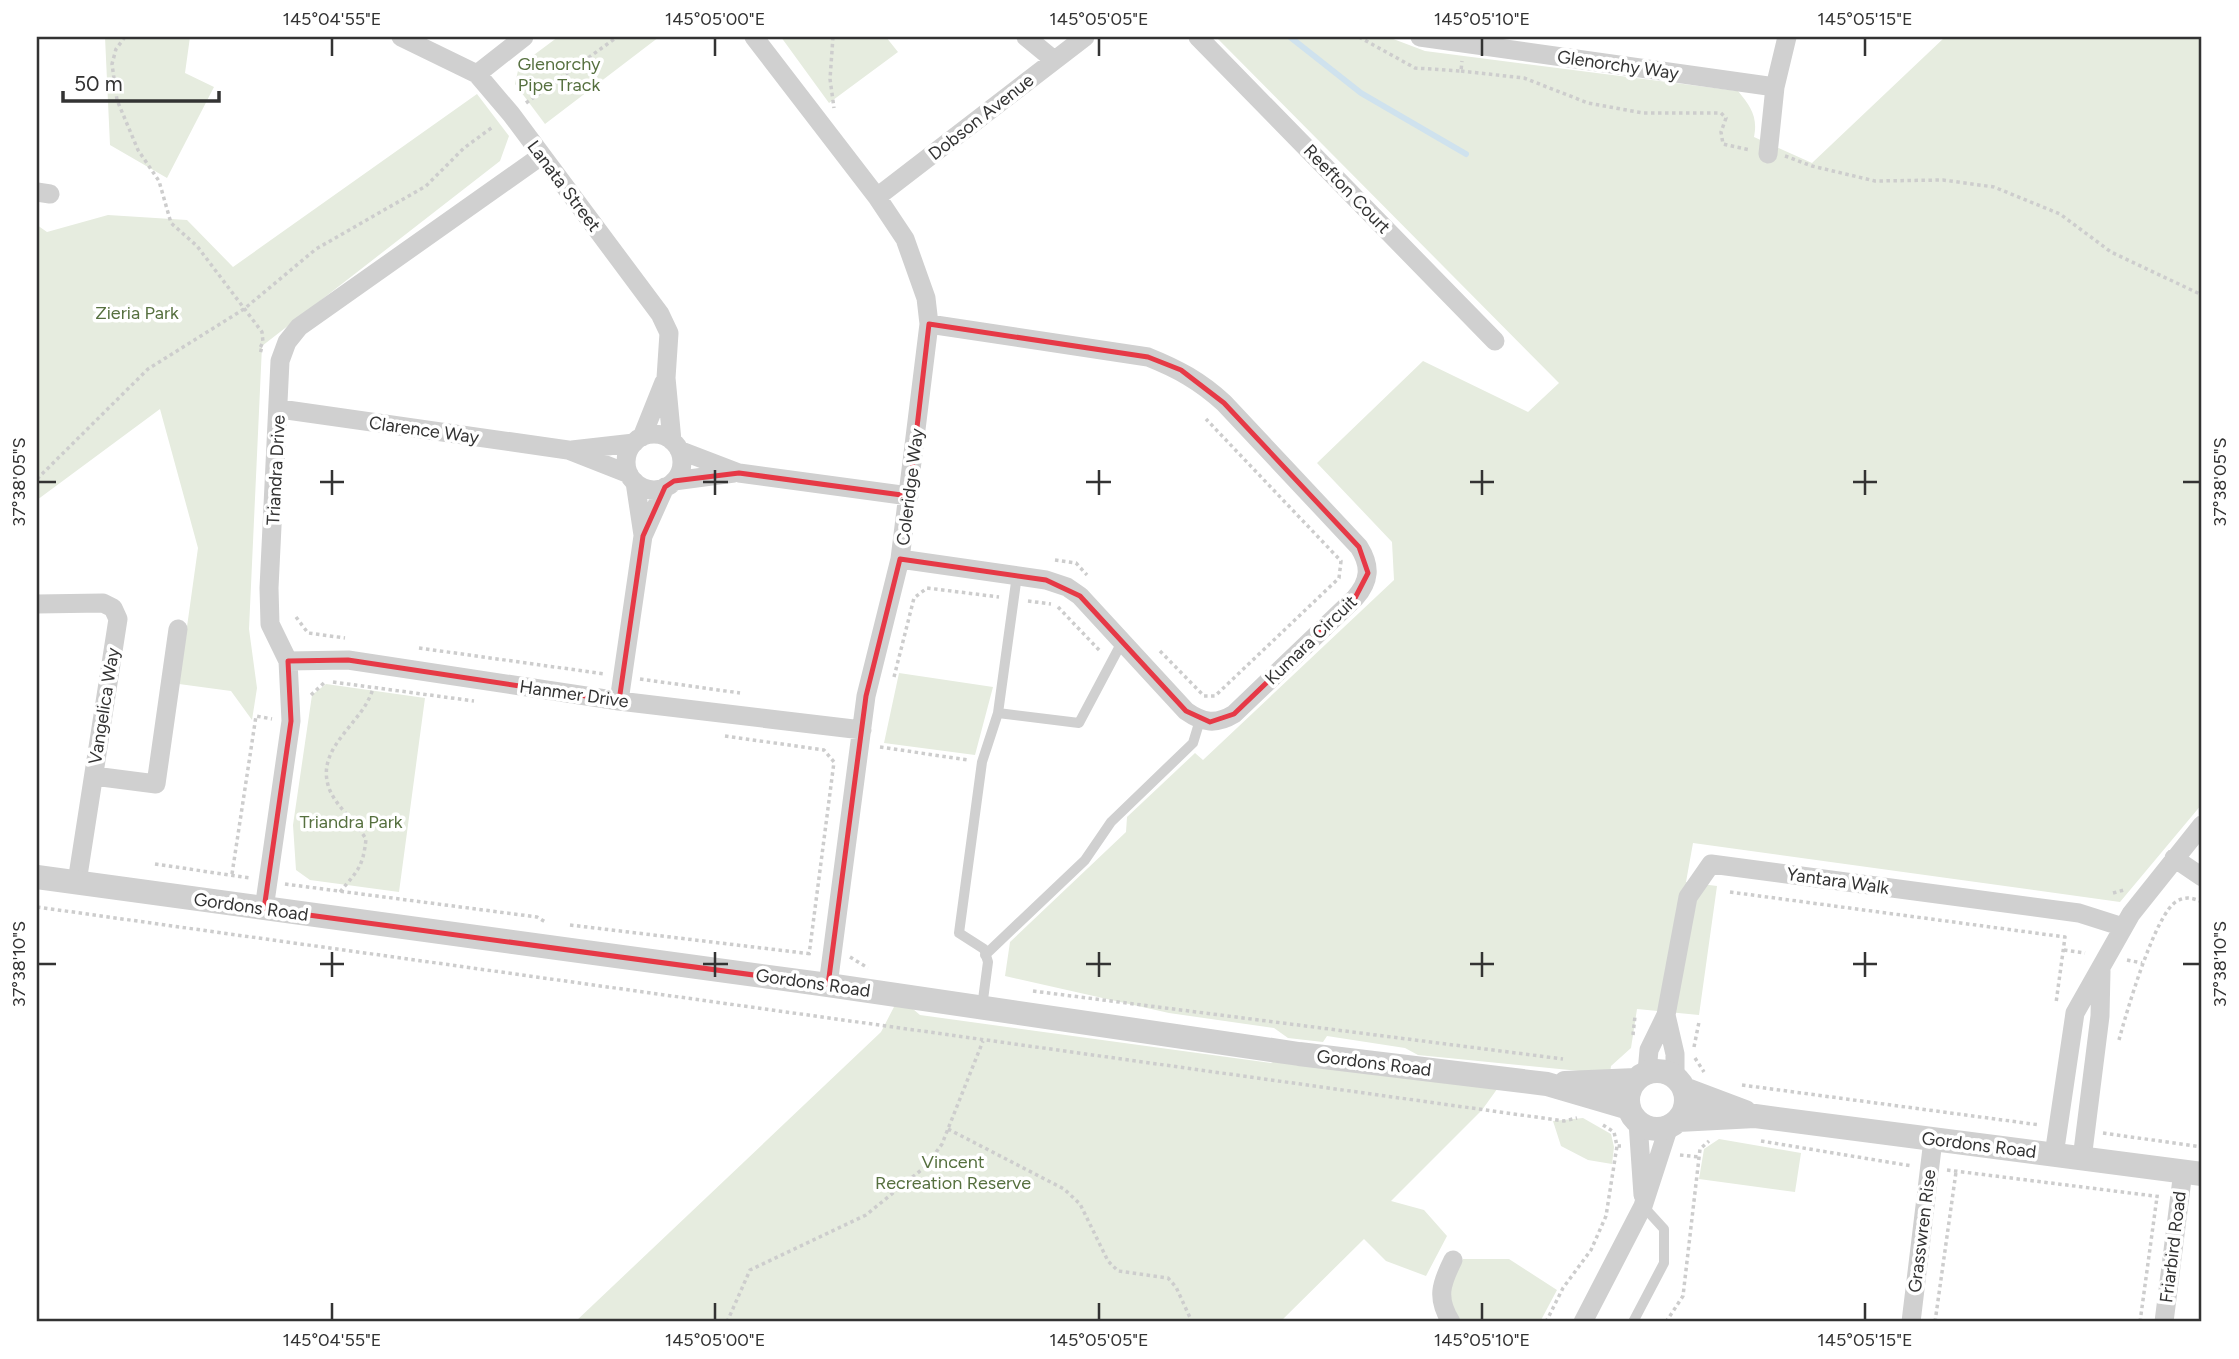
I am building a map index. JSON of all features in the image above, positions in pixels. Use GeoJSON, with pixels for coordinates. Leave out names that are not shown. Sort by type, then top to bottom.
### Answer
{"type":"FeatureCollection","features":[{"type":"Feature","properties":{"kind":"street","name":"Lanata Street"},"geometry":{"type":"LineString","coordinates":[[401,37],[477,74],[511,114],[660,314],[669,333],[666,377],[676,446]]}},
{"type":"Feature","properties":{"kind":"street"},"geometry":{"type":"LineString","coordinates":[[477,74],[524,37]]}},
{"type":"Feature","properties":{"kind":"street","name":"Coleridge Way"},"geometry":{"type":"LineString","coordinates":[[754,37],[877,197],[905,239],[916,264],[929,324],[900,559],[866,696],[828,985]]}},
{"type":"Feature","properties":{"kind":"street"},"geometry":{"type":"LineString","coordinates":[[1026,37],[1054,60]]}},
{"type":"Feature","properties":{"kind":"street","name":"Dobson Avenue"},"geometry":{"type":"LineString","coordinates":[[877,197],[1085,37]]}},
{"type":"Feature","properties":{"kind":"street","name":"Reefton Court"},"geometry":{"type":"LineString","coordinates":[[1198,37],[1495,341]]}},
{"type":"Feature","properties":{"kind":"street","name":"Glenorchy Way"},"geometry":{"type":"LineString","coordinates":[[1420,37],[1465,44],[1491,42],[1775,87]]}},
{"type":"Feature","properties":{"kind":"street"},"geometry":{"type":"LineString","coordinates":[[1768,154],[1775,87],[1787,37]]}},
{"type":"Feature","properties":{"kind":"street","name":"Triandra Drive"},"geometry":{"type":"LineString","coordinates":[[264,909],[290,722],[288,661],[270,624],[281,359],[287,342],[299,327],[541,156]]}},
{"type":"Feature","properties":{"kind":"street","name":"Kumara Circuit"},"geometry":{"type":"LineString","coordinates":[[929,324],[1148,357],[1181,370],[1224,402],[1359,547],[1367,560],[1368,573],[1364,587],[1355,598],[1234,714],[1223,720],[1200,720]]}},
{"type":"Feature","properties":{"kind":"street","name":"Lanata Street"},"geometry":{"type":"LineString","coordinates":[[638,440],[666,377]]}},
{"type":"Feature","properties":{"kind":"street","name":"Clarence Way"},"geometry":{"type":"LineString","coordinates":[[279,410],[568,450],[632,478]]}},
{"type":"Feature","properties":{"kind":"street"},"geometry":{"type":"LineString","coordinates":[[643,537],[626,457],[638,440],[659,434],[676,446],[739,473],[909,496]]}},
{"type":"Feature","properties":{"kind":"street","name":"Clarence Way"},"geometry":{"type":"LineString","coordinates":[[568,450],[638,440]]}},
{"type":"Feature","properties":{"kind":"street"},"geometry":{"type":"LineString","coordinates":[[619,701],[643,537],[682,466],[676,446]]}},
{"type":"Feature","properties":{"kind":"street"},"geometry":{"type":"LineString","coordinates":[[632,478],[649,490],[739,473]]}},
{"type":"Feature","properties":{"kind":"street"},"geometry":{"type":"LineString","coordinates":[[900,559],[1046,579],[1067,587],[1080,596],[1185,711],[1200,720]]}},
{"type":"Feature","properties":{"kind":"street","name":"Vangelica Way"},"geometry":{"type":"LineString","coordinates":[[37,604],[103,603],[113,608],[118,619],[77,883]]}},
{"type":"Feature","properties":{"kind":"street"},"geometry":{"type":"LineString","coordinates":[[94,776],[156,783],[178,629]]}},
{"type":"Feature","properties":{"kind":"street","name":"Hanmer Drive"},"geometry":{"type":"LineString","coordinates":[[288,661],[348,660],[619,701],[862,730]]}},
{"type":"Feature","properties":{"kind":"street"},"geometry":{"type":"LineString","coordinates":[[2045,1154],[2075,1013],[2123,927],[2202,825]]}},
{"type":"Feature","properties":{"kind":"street"},"geometry":{"type":"LineString","coordinates":[[2174,858],[2202,877]]}},
{"type":"Feature","properties":{"kind":"street","name":"Yantara Walk"},"geometry":{"type":"LineString","coordinates":[[1641,1076],[1649,1050],[1666,1015],[1688,897],[1712,864],[2078,913],[2123,927]]}},
{"type":"Feature","properties":{"kind":"street","name":"Gordons Road"},"geometry":{"type":"LineString","coordinates":[[37,877],[828,985],[1300,1054],[1547,1084],[1641,1076]]}},
{"type":"Feature","properties":{"kind":"street"},"geometry":{"type":"LineString","coordinates":[[2093,1160],[2086,1131],[2100,1016],[2101,966]]}},
{"type":"Feature","properties":{"kind":"street","name":"Yantara Walk"},"geometry":{"type":"LineString","coordinates":[[1666,1015],[1679,1083]]}},
{"type":"Feature","properties":{"kind":"street"},"geometry":{"type":"LineString","coordinates":[[1583,1322],[1643,1206],[1661,1152],[1674,1123],[1686,1105],[1679,1083],[1666,1072],[1641,1076],[1628,1093],[1639,1149],[1643,1206]]}},
{"type":"Feature","properties":{"kind":"street","name":"Gordons Road"},"geometry":{"type":"LineString","coordinates":[[1679,1083],[1756,1128]]}},
{"type":"Feature","properties":{"kind":"street","name":"Gordons Road"},"geometry":{"type":"LineString","coordinates":[[1547,1084],[1633,1115]]}},
{"type":"Feature","properties":{"kind":"street"},"geometry":{"type":"LineString","coordinates":[[1633,1115],[1653,1128],[1674,1123]]}},
{"type":"Feature","properties":{"kind":"street","name":"Gordons Road"},"geometry":{"type":"LineString","coordinates":[[1674,1123],[1933,1140],[2193,1172]]}},
{"type":"Feature","properties":{"kind":"street","name":"Grasswren Rise"},"geometry":{"type":"LineString","coordinates":[[1911,1322],[1933,1140]]}},
{"type":"Feature","properties":{"kind":"street","name":"Friarbird Road"},"geometry":{"type":"LineString","coordinates":[[2164,1322],[2179,1199],[2193,1172]]}},
{"type":"Feature","properties":{"kind":"street"},"geometry":{"type":"LineString","coordinates":[[1451,1322],[1442,1308],[1440,1286],[1453,1260]]}},
{"type":"Feature","properties":{"kind":"lane"},"geometry":{"type":"LineString","coordinates":[[982,1007],[988,962],[984,949],[959,933],[982,762],[998,713],[1017,575]]}},
{"type":"Feature","properties":{"kind":"lane"},"geometry":{"type":"LineString","coordinates":[[998,713],[1079,723],[1122,642]]}},
{"type":"Feature","properties":{"kind":"lane"},"geometry":{"type":"LineString","coordinates":[[985,955],[1084,860],[1111,822],[1193,743],[1200,720]]}},
{"type":"Feature","properties":{"kind":"lane"},"geometry":{"type":"LineString","coordinates":[[1633,1322],[1664,1263],[1664,1230],[1643,1206]]}},
{"type":"Feature","properties":{"kind":"path"},"geometry":{"type":"LineString","coordinates":[[125,37],[116,49],[112,64],[115,90],[126,126],[159,181],[171,223],[197,246],[264,338],[258,350],[281,359]]}},
{"type":"Feature","properties":{"kind":"path"},"geometry":{"type":"LineString","coordinates":[[37,480],[138,377],[244,309],[317,249],[426,186],[464,148],[617,37]]}},
{"type":"Feature","properties":{"kind":"path"},"geometry":{"type":"LineString","coordinates":[[828,134],[834,114],[830,79],[833,37]]}},
{"type":"Feature","properties":{"kind":"path"},"geometry":{"type":"LineString","coordinates":[[1359,37],[1415,68],[1524,78],[1588,103],[1643,113],[1721,113],[1726,118],[1721,132],[1723,144],[1787,156],[1812,166],[1875,181],[1943,180],[1994,187],[2060,214],[2110,252],[2202,295]]}},
{"type":"Feature","properties":{"kind":"path"},"geometry":{"type":"LineString","coordinates":[[1461,71],[1465,44]]}},
{"type":"Feature","properties":{"kind":"path"},"geometry":{"type":"LineString","coordinates":[[1158,648],[1204,696],[1215,696],[1339,578],[1341,561],[1206,419]]}},
{"type":"Feature","properties":{"kind":"path"},"geometry":{"type":"LineString","coordinates":[[1050,559],[1076,563],[1094,582]]}},
{"type":"Feature","properties":{"kind":"path"},"geometry":{"type":"LineString","coordinates":[[310,703],[311,693],[326,681],[481,702]]}},
{"type":"Feature","properties":{"kind":"path"},"geometry":{"type":"LineString","coordinates":[[331,949],[341,890],[357,874],[364,860],[366,839],[328,785],[329,762],[334,744],[365,709],[373,688]]}},
{"type":"Feature","properties":{"kind":"path"},"geometry":{"type":"LineString","coordinates":[[232,874],[256,716],[290,722]]}},
{"type":"Feature","properties":{"kind":"path"},"geometry":{"type":"LineString","coordinates":[[720,735],[824,750],[834,762],[808,955]]}},
{"type":"Feature","properties":{"kind":"path"},"geometry":{"type":"LineString","coordinates":[[880,747],[982,762]]}},
{"type":"Feature","properties":{"kind":"path"},"geometry":{"type":"LineString","coordinates":[[155,864],[537,918],[559,929]]}},
{"type":"Feature","properties":{"kind":"path"},"geometry":{"type":"LineString","coordinates":[[1730,892],[2065,937],[2056,1004]]}},
{"type":"Feature","properties":{"kind":"path"},"geometry":{"type":"LineString","coordinates":[[2117,1053],[2142,963],[2168,911],[2175,902],[2187,898],[2202,902]]}},
{"type":"Feature","properties":{"kind":"path"},"geometry":{"type":"LineString","coordinates":[[37,907],[1564,1121],[1584,1116]]}},
{"type":"Feature","properties":{"kind":"path"},"geometry":{"type":"LineString","coordinates":[[567,926],[576,924],[808,955],[833,946],[871,970]]}},
{"type":"Feature","properties":{"kind":"path"},"geometry":{"type":"LineString","coordinates":[[1023,993],[1038,989],[1571,1060]]}},
{"type":"Feature","properties":{"kind":"path"},"geometry":{"type":"LineString","coordinates":[[1699,1022],[1693,1056],[1711,1081]]}},
{"type":"Feature","properties":{"kind":"path"},"geometry":{"type":"LineString","coordinates":[[727,1322],[750,1270],[876,1208],[899,1185],[926,1166],[948,1129],[983,1041]]}},
{"type":"Feature","properties":{"kind":"path"},"geometry":{"type":"LineString","coordinates":[[1729,1083],[2049,1126]]}},
{"type":"Feature","properties":{"kind":"path"},"geometry":{"type":"LineString","coordinates":[[2042,1112],[2049,1126]]}},
{"type":"Feature","properties":{"kind":"path"},"geometry":{"type":"LineString","coordinates":[[2102,1192],[2093,1160],[2106,1134],[2108,1120]]}},
{"type":"Feature","properties":{"kind":"path"},"geometry":{"type":"LineString","coordinates":[[1546,1322],[1563,1288],[1591,1250],[1606,1216],[1617,1146],[1614,1132],[1594,1121]]}},
{"type":"Feature","properties":{"kind":"path"},"geometry":{"type":"LineString","coordinates":[[1756,1128],[1773,1146],[2102,1192],[2179,1199]]}},
{"type":"Feature","properties":{"kind":"path"},"geometry":{"type":"LineString","coordinates":[[948,1129],[1064,1189],[1080,1204],[1113,1266],[1118,1271],[1168,1278],[1176,1287],[1192,1322]]}},
{"type":"Feature","properties":{"kind":"path"},"geometry":{"type":"LineString","coordinates":[[2086,1131],[2202,1147]]}},
{"type":"Feature","properties":{"kind":"path"},"geometry":{"type":"LineString","coordinates":[[1666,1322],[1682,1296],[1700,1149],[1715,1137]]}},
{"type":"Feature","properties":{"kind":"path"},"geometry":{"type":"LineString","coordinates":[[1617,1146],[1639,1149]]}},
{"type":"Feature","properties":{"kind":"path"},"geometry":{"type":"LineString","coordinates":[[1661,1152],[1699,1157]]}},
{"type":"Feature","properties":{"kind":"path"},"geometry":{"type":"LineString","coordinates":[[2032,1182],[2045,1154]]}},
{"type":"Feature","properties":{"kind":"path"},"geometry":{"type":"LineString","coordinates":[[1935,1322],[1956,1171]]}},
{"type":"Feature","properties":{"kind":"path"},"geometry":{"type":"LineString","coordinates":[[2140,1322],[2157,1197]]}},
{"type":"Feature","properties":{"kind":"highlighted area"},"geometry":{"type":"Polygon","coordinates":[[[929,324],[1148,357],[1181,370],[1224,403],[1359,547],[1368,573],[1355,598],[1234,714],[1210,722],[1186,711],[1080,596],[1046,580],[900,559],[866,696],[828,985],[264,909],[291,721],[288,661],[348,660],[619,701],[643,536],[665,487],[674,481],[739,473],[909,496],[929,324]]]}},
{"type":"Feature","properties":{"kind":"green space"},"geometry":{"type":"Polygon","coordinates":[[[105,37],[190,37],[185,73],[214,87],[167,178],[110,145],[105,37]]]}},
{"type":"Feature","properties":{"kind":"green space","name":"Glenorchy Pipe Track"},"geometry":{"type":"Polygon","coordinates":[[[558,37],[659,37],[545,124],[515,84],[519,66],[558,37]]]}},
{"type":"Feature","properties":{"kind":"green space"},"geometry":{"type":"Polygon","coordinates":[[[781,37],[886,37],[898,52],[829,103],[781,37]]]}},
{"type":"Feature","properties":{"kind":"green space"},"geometry":{"type":"Polygon","coordinates":[[[1216,37],[1388,37],[1425,51],[1738,91],[1752,113],[1754,137],[1812,163],[1945,37],[2202,37],[2202,804],[2120,902],[1693,843],[1686,882],[1717,886],[1699,1015],[1637,1009],[1631,1048],[1611,1066],[1610,1074],[1418,1055],[1405,1048],[1327,1036],[1323,1042],[1288,1038],[1274,1028],[1169,1013],[1005,976],[1010,942],[1126,832],[1127,817],[1195,753],[1203,760],[1394,580],[1392,542],[1317,463],[1423,361],[1528,412],[1559,383],[1216,37]]]}},
{"type":"Feature","properties":{"kind":"green space","name":"Zieria Park"},"geometry":{"type":"Polygon","coordinates":[[[477,94],[509,136],[500,161],[262,346],[249,629],[257,688],[252,720],[231,691],[179,684],[198,548],[160,409],[37,500],[37,225],[47,232],[108,215],[187,220],[233,267],[477,94]]]}},
{"type":"Feature","properties":{"kind":"green space"},"geometry":{"type":"Polygon","coordinates":[[[899,673],[993,687],[975,755],[884,743],[899,673]]]}},
{"type":"Feature","properties":{"kind":"green space","name":"Triandra Park"},"geometry":{"type":"Polygon","coordinates":[[[326,684],[425,698],[399,892],[310,880],[296,870],[293,825],[312,695],[326,684]]]}},
{"type":"Feature","properties":{"kind":"green space","name":"Vincent Recreation Reserve"},"geometry":{"type":"Polygon","coordinates":[[[895,1005],[913,1009],[920,1015],[1271,1063],[1282,1058],[1500,1085],[1482,1110],[1391,1201],[1424,1210],[1447,1236],[1426,1276],[1386,1261],[1364,1239],[1280,1322],[575,1322],[881,1032],[895,1005]]]}},
{"type":"Feature","properties":{"kind":"green space"},"geometry":{"type":"Polygon","coordinates":[[[1583,1118],[1611,1134],[1614,1147],[1612,1164],[1588,1160],[1561,1146],[1553,1121],[1583,1118]]]}},
{"type":"Feature","properties":{"kind":"green space"},"geometry":{"type":"Polygon","coordinates":[[[1719,1139],[1801,1153],[1795,1192],[1699,1179],[1704,1149],[1719,1139]]]}},
{"type":"Feature","properties":{"kind":"green space"},"geometry":{"type":"Polygon","coordinates":[[[1463,1259],[1509,1259],[1557,1290],[1540,1322],[1458,1320],[1446,1288],[1463,1259]]]}},
{"type":"Feature","properties":{"kind":"waterway"},"geometry":{"type":"LineString","coordinates":[[1290,37],[1361,93],[1466,154]]}}]}
